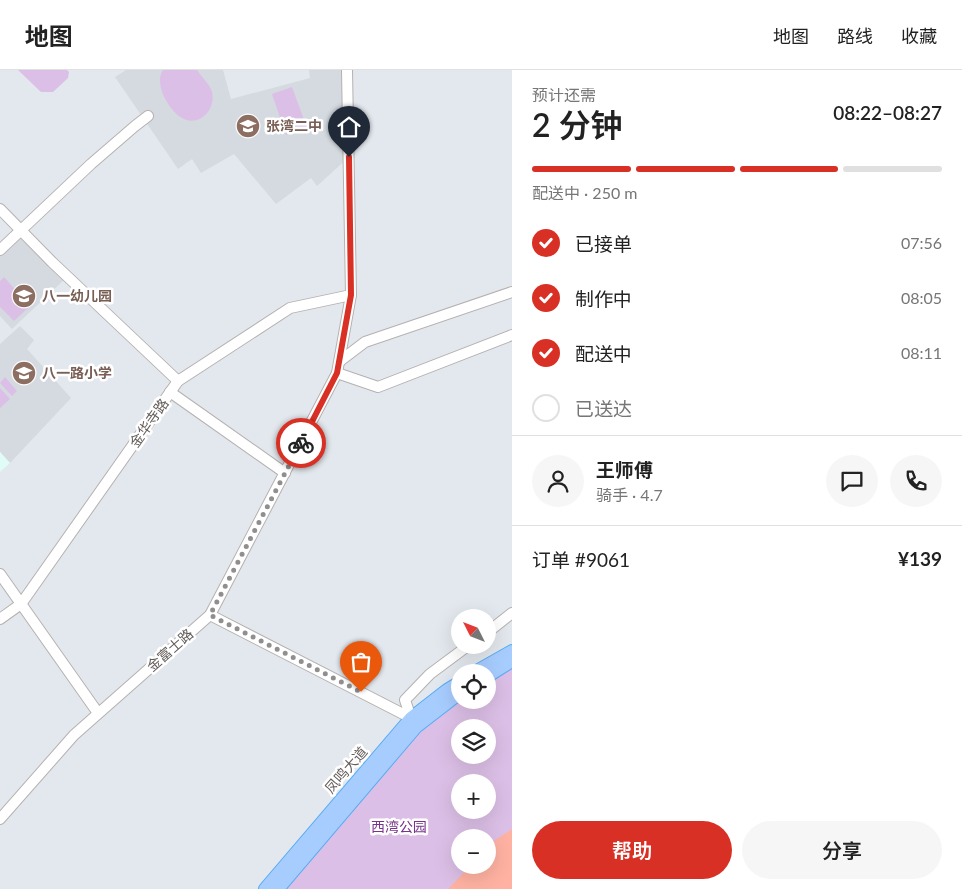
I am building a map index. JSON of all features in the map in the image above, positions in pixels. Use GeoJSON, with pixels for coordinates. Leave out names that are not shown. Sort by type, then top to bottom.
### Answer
{"type":"FeatureCollection","features":[{"type":"Feature","properties":{"kind":"main road"},"geometry":{"type":"LineString","coordinates":[[489,664],[512,651]]}},
{"type":"Feature","properties":{"kind":"main road"},"geometry":{"type":"LineString","coordinates":[[496,671],[512,661]]}},
{"type":"Feature","properties":{"kind":"main road","name":"凤鸣大道"},"geometry":{"type":"LineString","coordinates":[[264,889],[411,718],[451,688]]}},
{"type":"Feature","properties":{"kind":"main road","name":"凤鸣大道"},"geometry":{"type":"LineString","coordinates":[[278,889],[416,727],[451,700]]}},
{"type":"Feature","properties":{"kind":"street","name":"金富士路"},"geometry":{"type":"LineString","coordinates":[[0,819],[74,735],[210,615],[337,373],[351,295],[347,70]]}},
{"type":"Feature","properties":{"kind":"street"},"geometry":{"type":"LineString","coordinates":[[0,250],[92,164],[148,116]]}},
{"type":"Feature","properties":{"kind":"street"},"geometry":{"type":"LineString","coordinates":[[0,209],[178,381]]}},
{"type":"Feature","properties":{"kind":"street"},"geometry":{"type":"LineString","coordinates":[[340,361],[365,342],[512,292]]}},
{"type":"Feature","properties":{"kind":"street","name":"金华寺路"},"geometry":{"type":"LineString","coordinates":[[0,618],[21,604],[178,381],[290,308],[351,295]]}},
{"type":"Feature","properties":{"kind":"street"},"geometry":{"type":"LineString","coordinates":[[337,373],[378,387],[512,335]]}},
{"type":"Feature","properties":{"kind":"street"},"geometry":{"type":"LineString","coordinates":[[170,392],[285,473]]}},
{"type":"Feature","properties":{"kind":"street"},"geometry":{"type":"LineString","coordinates":[[0,574],[98,713]]}},
{"type":"Feature","properties":{"kind":"street"},"geometry":{"type":"LineString","coordinates":[[496,626],[512,614]]}},
{"type":"Feature","properties":{"kind":"street"},"geometry":{"type":"LineString","coordinates":[[210,615],[411,718]]}},
{"type":"Feature","properties":{"kind":"street"},"geometry":{"type":"LineString","coordinates":[[411,718],[405,700],[430,674],[458,654]]}},
{"type":"Feature","properties":{"kind":"shaded area","name":"张湾二中"},"geometry":{"type":"Polygon","coordinates":[[[126,70],[223,70],[231,99],[310,78],[309,70],[347,70],[349,157],[317,186],[311,178],[276,204],[234,154],[201,173],[192,159],[178,169],[115,77],[126,70]]]}},
{"type":"Feature","properties":{"kind":"shaded area","name":"八一幼儿园"},"geometry":{"type":"Polygon","coordinates":[[[21,231],[68,276],[12,329],[0,316],[0,250],[21,231]]]}},
{"type":"Feature","properties":{"kind":"shaded area","name":"八一路小学"},"geometry":{"type":"Polygon","coordinates":[[[20,326],[34,340],[27,349],[71,398],[10,463],[0,452],[0,344],[20,326]]]}},
{"type":"Feature","properties":{"kind":"shaded area"},"geometry":{"type":"Polygon","coordinates":[[[0,452],[10,463],[0,472],[0,452]]]}},
{"type":"Feature","properties":{"kind":"shaded area"},"geometry":{"type":"Polygon","coordinates":[[[512,829],[512,889],[448,889],[462,874],[496,874],[496,840],[512,829]]]}},
{"type":"Feature","properties":{"kind":"green space"},"geometry":{"type":"Polygon","coordinates":[[[18,70],[67,70],[69,72],[68,78],[53,92],[41,92],[18,70]]]}},
{"type":"Feature","properties":{"kind":"green space"},"geometry":{"type":"Polygon","coordinates":[[[163,70],[197,70],[210,87],[213,95],[210,108],[202,118],[191,121],[184,119],[173,111],[160,83],[160,76],[163,70]]]}},
{"type":"Feature","properties":{"kind":"green space"},"geometry":{"type":"Polygon","coordinates":[[[292,87],[307,128],[286,135],[272,94],[292,87]]]}},
{"type":"Feature","properties":{"kind":"green space"},"geometry":{"type":"Polygon","coordinates":[[[4,277],[30,306],[14,321],[0,307],[0,281],[4,277]]]}},
{"type":"Feature","properties":{"kind":"green space"},"geometry":{"type":"Polygon","coordinates":[[[5,377],[17,391],[12,396],[0,383],[5,377]]]}},
{"type":"Feature","properties":{"kind":"green space"},"geometry":{"type":"Polygon","coordinates":[[[0,388],[10,399],[0,408],[0,388]]]}},
{"type":"Feature","properties":{"kind":"green space","name":"西湾公园"},"geometry":{"type":"Polygon","coordinates":[[[512,651],[512,889],[265,889],[411,718],[451,703],[451,709],[496,709],[496,665],[512,651]]]}},
{"type":"Feature","properties":{"kind":"way so far"},"geometry":{"type":"LineString","coordinates":[[301,443],[210,615],[361,692]]}},
{"type":"Feature","properties":{"kind":"place","name":"张湾二中"},"geometry":{"type":"Point","coordinates":[248,126]}},
{"type":"Feature","properties":{"kind":"place","name":"八一幼儿园"},"geometry":{"type":"Point","coordinates":[24,296]}},
{"type":"Feature","properties":{"kind":"place","name":"八一路小学"},"geometry":{"type":"Point","coordinates":[24,373]}},
{"type":"Feature","properties":{"kind":"route"},"geometry":{"type":"LineString","coordinates":[[301,443],[337,373],[351,295],[349,157]]}}]}
